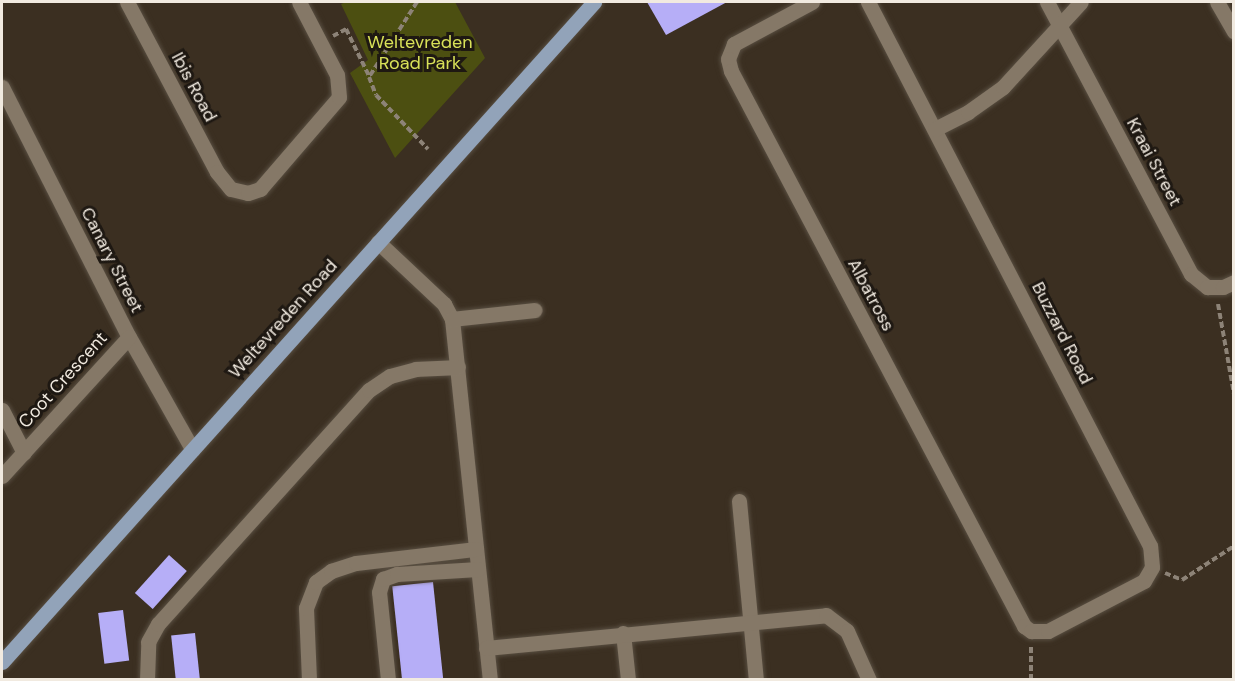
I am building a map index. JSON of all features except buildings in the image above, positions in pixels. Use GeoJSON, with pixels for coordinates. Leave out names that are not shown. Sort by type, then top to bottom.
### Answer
{"type":"FeatureCollection","features":[{"type":"Feature","properties":{"kind":"main road","name":"Weltevreden Road"},"geometry":{"type":"LineString","coordinates":[[2,662],[594,2]]}},
{"type":"Feature","properties":{"kind":"street","name":"Ibis Road"},"geometry":{"type":"LineString","coordinates":[[127,2],[217,172],[231,189],[248,193],[260,189],[339,97],[337,75],[299,2]]}},
{"type":"Feature","properties":{"kind":"street","name":"Albatross"},"geometry":{"type":"LineString","coordinates":[[812,2],[734,44],[728,59],[731,71],[1019,615],[1036,632]]}},
{"type":"Feature","properties":{"kind":"street","name":"Buzzard Road"},"geometry":{"type":"LineString","coordinates":[[868,2],[1150,546],[1152,567]]}},
{"type":"Feature","properties":{"kind":"street","name":"Kraai Street"},"geometry":{"type":"LineString","coordinates":[[1047,2],[1191,274],[1210,287]]}},
{"type":"Feature","properties":{"kind":"street"},"geometry":{"type":"LineString","coordinates":[[935,129],[994,94],[1081,2]]}},
{"type":"Feature","properties":{"kind":"street"},"geometry":{"type":"LineString","coordinates":[[1217,2],[1233,32]]}},
{"type":"Feature","properties":{"kind":"street","name":"Canary Street"},"geometry":{"type":"LineString","coordinates":[[2,87],[129,337],[192,449]]}},
{"type":"Feature","properties":{"kind":"street"},"geometry":{"type":"LineString","coordinates":[[378,242],[444,303],[452,319],[490,680]]}},
{"type":"Feature","properties":{"kind":"street"},"geometry":{"type":"LineString","coordinates":[[1210,287],[1233,282]]}},
{"type":"Feature","properties":{"kind":"street"},"geometry":{"type":"LineString","coordinates":[[452,319],[536,310]]}},
{"type":"Feature","properties":{"kind":"street","name":"Coot Crescent"},"geometry":{"type":"LineString","coordinates":[[2,476],[129,337]]}},
{"type":"Feature","properties":{"kind":"street"},"geometry":{"type":"LineString","coordinates":[[147,680],[148,642],[158,624],[369,390],[390,376],[416,369],[458,367]]}},
{"type":"Feature","properties":{"kind":"street"},"geometry":{"type":"LineString","coordinates":[[2,410],[24,453]]}},
{"type":"Feature","properties":{"kind":"street"},"geometry":{"type":"LineString","coordinates":[[739,501],[756,680]]}},
{"type":"Feature","properties":{"kind":"street"},"geometry":{"type":"LineString","coordinates":[[309,680],[306,608],[316,582],[331,571],[356,563],[476,549]]}},
{"type":"Feature","properties":{"kind":"street"},"geometry":{"type":"LineString","coordinates":[[1036,632],[1144,581],[1152,567]]}},
{"type":"Feature","properties":{"kind":"street"},"geometry":{"type":"LineString","coordinates":[[388,680],[379,592],[383,579],[397,574],[478,569]]}},
{"type":"Feature","properties":{"kind":"street"},"geometry":{"type":"LineString","coordinates":[[486,648],[826,615],[835,619],[847,632],[869,680]]}},
{"type":"Feature","properties":{"kind":"street"},"geometry":{"type":"LineString","coordinates":[[623,633],[628,680]]}},
{"type":"Feature","properties":{"kind":"path"},"geometry":{"type":"LineString","coordinates":[[369,76],[417,2]]}},
{"type":"Feature","properties":{"kind":"path"},"geometry":{"type":"LineString","coordinates":[[329,39],[346,28],[376,95],[428,149]]}},
{"type":"Feature","properties":{"kind":"path"},"geometry":{"type":"LineString","coordinates":[[1210,287],[1223,313],[1233,394]]}},
{"type":"Feature","properties":{"kind":"path"},"geometry":{"type":"LineString","coordinates":[[1152,567],[1182,580],[1233,546]]}},
{"type":"Feature","properties":{"kind":"path"},"geometry":{"type":"LineString","coordinates":[[1031,680],[1036,632]]}},
{"type":"Feature","properties":{"kind":"green space","name":"Weltevreden Road Park"},"geometry":{"type":"Polygon","coordinates":[[[346,2],[455,2],[485,58],[395,158],[350,73],[368,60],[341,4],[346,2]]]}}]}
